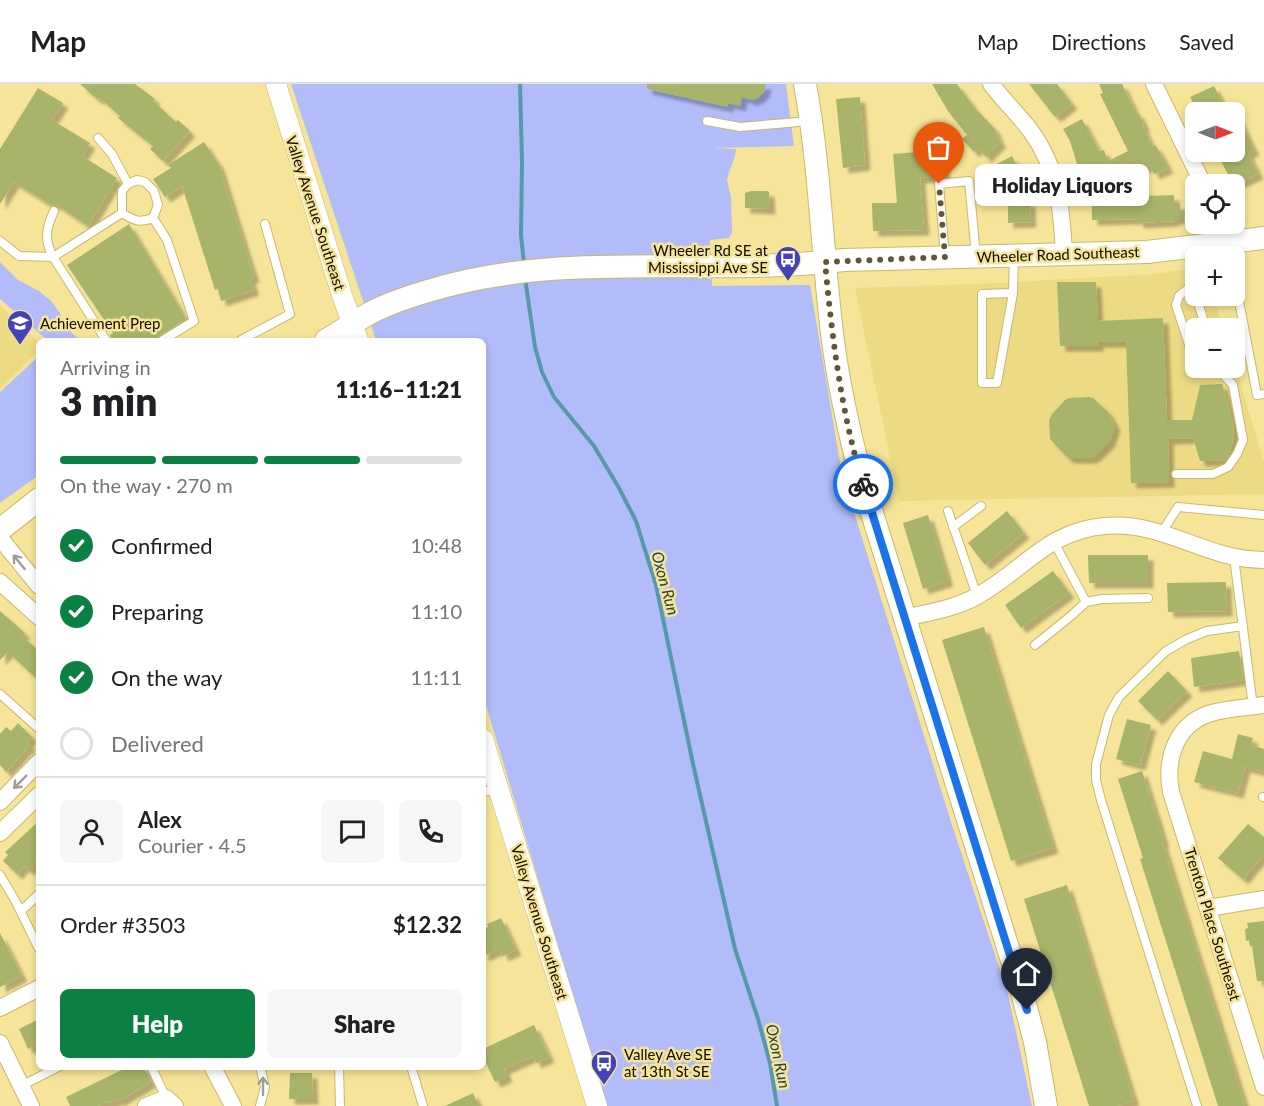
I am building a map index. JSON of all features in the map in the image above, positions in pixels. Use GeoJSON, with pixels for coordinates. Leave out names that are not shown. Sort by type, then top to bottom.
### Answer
{"type":"FeatureCollection","features":[{"type":"Feature","properties":{"kind":"main road"},"geometry":{"type":"LineString","coordinates":[[805,84],[811,121],[834,345],[847,419],[862,481],[1023,996],[1035,1042],[1046,1106]]}},
{"type":"Feature","properties":{"kind":"main road","name":"Wheeler Road Southeast"},"geometry":{"type":"LineString","coordinates":[[1199,246],[1226,240],[1264,238]]}},
{"type":"Feature","properties":{"kind":"main road","name":"Wheeler Road Southeast"},"geometry":{"type":"LineString","coordinates":[[333,338],[355,332],[376,310],[418,294],[464,281],[510,272],[655,265],[805,264],[945,257],[1147,252],[1185,248]]}},
{"type":"Feature","properties":{"kind":"main road"},"geometry":{"type":"LineString","coordinates":[[0,530],[36,501]]}},
{"type":"Feature","properties":{"kind":"street","name":"Valley Avenue Southeast"},"geometry":{"type":"LineString","coordinates":[[276,84],[355,332]]}},
{"type":"Feature","properties":{"kind":"street"},"geometry":{"type":"LineString","coordinates":[[991,84],[1033,134],[1052,170],[1061,204],[1064,254]]}},
{"type":"Feature","properties":{"kind":"street"},"geometry":{"type":"LineString","coordinates":[[1154,84],[1198,174]]}},
{"type":"Feature","properties":{"kind":"street"},"geometry":{"type":"LineString","coordinates":[[905,618],[959,604],[977,596],[1054,541],[1082,529],[1132,526],[1162,531],[1206,550],[1234,557],[1264,560]]}},
{"type":"Feature","properties":{"kind":"street"},"geometry":{"type":"LineString","coordinates":[[0,538],[36,582]]}},
{"type":"Feature","properties":{"kind":"street"},"geometry":{"type":"LineString","coordinates":[[0,582],[36,614]]}},
{"type":"Feature","properties":{"kind":"street","name":"Trenton Place Southeast"},"geometry":{"type":"LineString","coordinates":[[1258,706],[1217,712],[1194,721],[1178,739],[1170,759],[1169,779],[1171,792],[1264,1087]]}},
{"type":"Feature","properties":{"kind":"street","name":"Valley Avenue Southeast"},"geometry":{"type":"LineString","coordinates":[[486,758],[491,790],[597,1106]]}},
{"type":"Feature","properties":{"kind":"street"},"geometry":{"type":"LineString","coordinates":[[0,802],[36,765]]}},
{"type":"Feature","properties":{"kind":"street"},"geometry":{"type":"LineString","coordinates":[[0,833],[36,798]]}},
{"type":"Feature","properties":{"kind":"street"},"geometry":{"type":"LineString","coordinates":[[1208,908],[1264,899]]}},
{"type":"Feature","properties":{"kind":"street"},"geometry":{"type":"LineString","coordinates":[[0,1008],[36,990]]}},
{"type":"Feature","properties":{"kind":"street"},"geometry":{"type":"LineString","coordinates":[[0,1044],[31,1106]]}},
{"type":"Feature","properties":{"kind":"street"},"geometry":{"type":"LineString","coordinates":[[214,1070],[233,1106]]}},
{"type":"Feature","properties":{"kind":"street"},"geometry":{"type":"LineString","coordinates":[[146,1106],[170,1102]]}},
{"type":"Feature","properties":{"kind":"lane"},"geometry":{"type":"LineString","coordinates":[[707,121],[740,128],[811,121]]}},
{"type":"Feature","properties":{"kind":"lane"},"geometry":{"type":"LineString","coordinates":[[98,138],[112,154],[128,184]]}},
{"type":"Feature","properties":{"kind":"lane"},"geometry":{"type":"LineString","coordinates":[[137,180],[145,182],[154,191],[158,205],[153,218],[144,222],[135,221],[122,213],[122,191],[128,184],[137,180]]}},
{"type":"Feature","properties":{"kind":"lane"},"geometry":{"type":"LineString","coordinates":[[945,257],[939,184],[969,181],[976,256]]}},
{"type":"Feature","properties":{"kind":"lane"},"geometry":{"type":"LineString","coordinates":[[54,211],[47,225],[46,244],[105,338]]}},
{"type":"Feature","properties":{"kind":"lane"},"geometry":{"type":"LineString","coordinates":[[0,241],[20,256],[53,257],[122,213]]}},
{"type":"Feature","properties":{"kind":"lane"},"geometry":{"type":"LineString","coordinates":[[153,218],[167,240],[194,321],[166,338]]}},
{"type":"Feature","properties":{"kind":"lane"},"geometry":{"type":"LineString","coordinates":[[245,338],[290,314],[266,224]]}},
{"type":"Feature","properties":{"kind":"lane"},"geometry":{"type":"LineString","coordinates":[[1013,293],[982,294],[982,383],[997,383],[1013,293],[1014,255]]}},
{"type":"Feature","properties":{"kind":"lane"},"geometry":{"type":"LineString","coordinates":[[1185,291],[1179,296],[1176,305],[1185,332]]}},
{"type":"Feature","properties":{"kind":"lane"},"geometry":{"type":"LineString","coordinates":[[1240,306],[1257,395],[1264,394]]}},
{"type":"Feature","properties":{"kind":"lane"},"geometry":{"type":"LineString","coordinates":[[1176,474],[1213,474],[1228,467],[1240,447],[1243,440],[1233,385],[1226,378]]}},
{"type":"Feature","properties":{"kind":"lane"},"geometry":{"type":"LineString","coordinates":[[953,527],[981,506]]}},
{"type":"Feature","properties":{"kind":"lane"},"geometry":{"type":"LineString","coordinates":[[1162,531],[1178,507],[1264,515]]}},
{"type":"Feature","properties":{"kind":"lane"},"geometry":{"type":"LineString","coordinates":[[948,511],[977,596]]}},
{"type":"Feature","properties":{"kind":"lane"},"geometry":{"type":"LineString","coordinates":[[1054,541],[1086,602]]}},
{"type":"Feature","properties":{"kind":"lane"},"geometry":{"type":"LineString","coordinates":[[1234,557],[1258,706]]}},
{"type":"Feature","properties":{"kind":"lane"},"geometry":{"type":"LineString","coordinates":[[1035,645],[1086,602],[1102,599],[1148,598]]}},
{"type":"Feature","properties":{"kind":"lane"},"geometry":{"type":"LineString","coordinates":[[1197,1106],[1101,800],[1096,780],[1096,764],[1109,715],[1119,697],[1138,677],[1166,651],[1186,639],[1207,631],[1244,626]]}},
{"type":"Feature","properties":{"kind":"lane"},"geometry":{"type":"LineString","coordinates":[[0,694],[36,726]]}},
{"type":"Feature","properties":{"kind":"lane"},"geometry":{"type":"LineString","coordinates":[[0,875],[21,911],[36,944]]}},
{"type":"Feature","properties":{"kind":"lane"},"geometry":{"type":"LineString","coordinates":[[21,911],[36,897]]}},
{"type":"Feature","properties":{"kind":"lane"},"geometry":{"type":"LineString","coordinates":[[21,1086],[52,1070]]}},
{"type":"Feature","properties":{"kind":"lane"},"geometry":{"type":"LineString","coordinates":[[153,1070],[170,1102]]}},
{"type":"Feature","properties":{"kind":"lane"},"geometry":{"type":"LineString","coordinates":[[260,1106],[266,1087],[261,1070]]}},
{"type":"Feature","properties":{"kind":"lane"},"geometry":{"type":"LineString","coordinates":[[339,1070],[340,1106]]}},
{"type":"Feature","properties":{"kind":"lane"},"geometry":{"type":"LineString","coordinates":[[412,1070],[423,1106]]}},
{"type":"Feature","properties":{"kind":"shaded area"},"geometry":{"type":"Polygon","coordinates":[[[291,84],[786,84],[794,146],[712,148],[736,149],[727,179],[731,198],[732,232],[729,238],[710,240],[712,286],[810,285],[842,474],[953,828],[1008,994],[1032,1106],[606,1106],[486,705],[486,338],[375,338],[291,84]]]}},
{"type":"Feature","properties":{"kind":"shaded area"},"geometry":{"type":"Polygon","coordinates":[[[0,262],[18,280],[39,291],[51,301],[66,327],[77,338],[45,338],[0,299],[0,262]]]}},
{"type":"Feature","properties":{"kind":"shaded area"},"geometry":{"type":"Polygon","coordinates":[[[1185,269],[1185,306],[1216,306],[1220,318],[1185,318],[1185,378],[1239,378],[1264,462],[1264,494],[899,501],[855,288],[1001,283],[1154,274],[1185,269]]]}},
{"type":"Feature","properties":{"kind":"shaded area","name":"Achievement Prep"},"geometry":{"type":"Polygon","coordinates":[[[0,305],[36,340],[36,353],[0,389],[0,305]]]}},
{"type":"Feature","properties":{"kind":"shaded area"},"geometry":{"type":"Polygon","coordinates":[[[36,359],[36,477],[0,503],[0,392],[36,359]]]}},
{"type":"Feature","properties":{"kind":"building"},"geometry":{"type":"Polygon","coordinates":[[[80,84],[135,84],[155,99],[153,101],[176,122],[178,120],[190,131],[163,161],[150,149],[153,146],[118,118],[120,116],[100,98],[97,99],[80,84]]]}},
{"type":"Feature","properties":{"kind":"building"},"geometry":{"type":"Polygon","coordinates":[[[647,84],[766,84],[764,92],[758,98],[752,100],[742,97],[740,106],[728,103],[728,107],[647,89],[647,84]]]}},
{"type":"Feature","properties":{"kind":"building"},"geometry":{"type":"Polygon","coordinates":[[[932,84],[957,84],[973,106],[996,130],[1001,142],[986,157],[978,148],[974,152],[962,139],[967,135],[948,111],[932,84]]]}},
{"type":"Feature","properties":{"kind":"building"},"geometry":{"type":"Polygon","coordinates":[[[1029,84],[1057,84],[1072,104],[1055,117],[1029,84]]]}},
{"type":"Feature","properties":{"kind":"building"},"geometry":{"type":"Polygon","coordinates":[[[1099,84],[1122,84],[1136,113],[1138,112],[1152,146],[1155,145],[1158,149],[1168,168],[1154,174],[1150,165],[1140,169],[1135,159],[1113,170],[1115,178],[1112,179],[1113,182],[1094,192],[1113,191],[1113,198],[1137,197],[1137,190],[1148,190],[1148,196],[1174,195],[1174,204],[1180,204],[1180,219],[1138,223],[1138,219],[1092,220],[1091,177],[1085,179],[1083,173],[1080,174],[1070,141],[1063,129],[1082,119],[1099,151],[1104,150],[1108,161],[1128,151],[1100,94],[1103,93],[1099,84]]]}},
{"type":"Feature","properties":{"kind":"building"},"geometry":{"type":"Polygon","coordinates":[[[1214,86],[1222,102],[1193,102],[1190,97],[1214,86]]]}},
{"type":"Feature","properties":{"kind":"building"},"geometry":{"type":"Polygon","coordinates":[[[38,88],[63,103],[52,120],[90,143],[82,156],[117,178],[88,226],[57,205],[51,205],[14,182],[0,204],[0,149],[38,88]]]}},
{"type":"Feature","properties":{"kind":"building"},"geometry":{"type":"Polygon","coordinates":[[[860,97],[865,165],[843,168],[836,99],[860,97]]]}},
{"type":"Feature","properties":{"kind":"building"},"geometry":{"type":"Polygon","coordinates":[[[1245,132],[1254,150],[1248,153],[1258,174],[1245,180],[1245,174],[1228,174],[1221,162],[1245,162],[1245,132]]]}},
{"type":"Feature","properties":{"kind":"building"},"geometry":{"type":"Polygon","coordinates":[[[204,142],[219,165],[254,277],[250,279],[254,290],[221,301],[218,289],[215,290],[182,186],[165,197],[153,179],[171,168],[168,165],[204,142]]]}},
{"type":"Feature","properties":{"kind":"building"},"geometry":{"type":"Polygon","coordinates":[[[943,150],[945,176],[920,178],[924,230],[873,231],[872,203],[897,203],[893,154],[943,150]]]}},
{"type":"Feature","properties":{"kind":"building"},"geometry":{"type":"Polygon","coordinates":[[[1012,156],[1022,176],[1003,186],[993,166],[1012,156]]]}},
{"type":"Feature","properties":{"kind":"building"},"geometry":{"type":"Polygon","coordinates":[[[769,192],[770,209],[745,208],[745,193],[769,192]]]}},
{"type":"Feature","properties":{"kind":"building"},"geometry":{"type":"Polygon","coordinates":[[[1008,201],[1030,201],[1031,222],[1008,223],[1008,201]]]}},
{"type":"Feature","properties":{"kind":"building"},"geometry":{"type":"Polygon","coordinates":[[[129,224],[186,319],[158,338],[111,338],[110,335],[113,333],[67,265],[129,224]]]}},
{"type":"Feature","properties":{"kind":"building"},"geometry":{"type":"Polygon","coordinates":[[[1057,282],[1096,282],[1098,321],[1163,318],[1167,420],[1192,420],[1200,385],[1222,384],[1233,422],[1234,437],[1230,453],[1225,460],[1200,461],[1193,438],[1168,439],[1169,482],[1131,483],[1126,342],[1098,342],[1098,346],[1060,346],[1057,282]]]}},
{"type":"Feature","properties":{"kind":"building"},"geometry":{"type":"Polygon","coordinates":[[[1089,397],[1108,412],[1115,426],[1109,442],[1095,456],[1091,458],[1067,457],[1050,439],[1049,420],[1065,400],[1089,397]]]}},
{"type":"Feature","properties":{"kind":"building"},"geometry":{"type":"Polygon","coordinates":[[[1007,511],[1024,533],[985,565],[968,543],[1007,511]]]}},
{"type":"Feature","properties":{"kind":"building"},"geometry":{"type":"Polygon","coordinates":[[[928,515],[948,581],[923,589],[903,523],[928,515]]]}},
{"type":"Feature","properties":{"kind":"building"},"geometry":{"type":"Polygon","coordinates":[[[1088,555],[1148,555],[1148,583],[1089,583],[1088,555]]]}},
{"type":"Feature","properties":{"kind":"building"},"geometry":{"type":"Polygon","coordinates":[[[1053,571],[1069,593],[1021,628],[1005,605],[1053,571]]]}},
{"type":"Feature","properties":{"kind":"building"},"geometry":{"type":"Polygon","coordinates":[[[1226,582],[1227,611],[1168,612],[1167,583],[1226,582]]]}},
{"type":"Feature","properties":{"kind":"building"},"geometry":{"type":"Polygon","coordinates":[[[0,611],[25,633],[22,636],[36,648],[36,678],[8,652],[0,660],[0,611]]]}},
{"type":"Feature","properties":{"kind":"building"},"geometry":{"type":"Polygon","coordinates":[[[984,627],[1053,848],[1011,861],[942,640],[984,627]]]}},
{"type":"Feature","properties":{"kind":"building"},"geometry":{"type":"Polygon","coordinates":[[[1239,651],[1243,680],[1194,687],[1191,658],[1239,651]]]}},
{"type":"Feature","properties":{"kind":"building"},"geometry":{"type":"Polygon","coordinates":[[[1168,671],[1187,691],[1157,720],[1138,701],[1168,671]]]}},
{"type":"Feature","properties":{"kind":"building"},"geometry":{"type":"Polygon","coordinates":[[[1127,719],[1151,725],[1140,765],[1116,759],[1127,719]]]}},
{"type":"Feature","properties":{"kind":"building"},"geometry":{"type":"Polygon","coordinates":[[[18,723],[32,737],[27,742],[30,745],[6,772],[0,765],[0,734],[6,727],[11,731],[18,723]]]}},
{"type":"Feature","properties":{"kind":"building"},"geometry":{"type":"Polygon","coordinates":[[[1238,734],[1253,738],[1251,745],[1264,749],[1264,772],[1245,767],[1238,793],[1194,782],[1203,751],[1232,759],[1238,734]]]}},
{"type":"Feature","properties":{"kind":"building"},"geometry":{"type":"Polygon","coordinates":[[[1142,771],[1245,1106],[1218,1106],[1140,859],[1143,858],[1118,779],[1142,771]]]}},
{"type":"Feature","properties":{"kind":"building"},"geometry":{"type":"Polygon","coordinates":[[[36,824],[36,863],[29,870],[24,866],[17,874],[3,861],[8,855],[5,852],[36,824]]]}},
{"type":"Feature","properties":{"kind":"building"},"geometry":{"type":"Polygon","coordinates":[[[1248,824],[1264,837],[1264,854],[1243,879],[1218,858],[1248,824]]]}},
{"type":"Feature","properties":{"kind":"building"},"geometry":{"type":"Polygon","coordinates":[[[1067,885],[1134,1101],[1117,1106],[1089,1106],[1024,899],[1067,885]]]}},
{"type":"Feature","properties":{"kind":"building"},"geometry":{"type":"Polygon","coordinates":[[[501,918],[516,950],[503,956],[500,949],[486,955],[487,924],[501,918]]]}},
{"type":"Feature","properties":{"kind":"building"},"geometry":{"type":"Polygon","coordinates":[[[1264,921],[1264,981],[1257,981],[1252,946],[1249,940],[1246,941],[1245,929],[1248,928],[1247,923],[1264,921]]]}},
{"type":"Feature","properties":{"kind":"building"},"geometry":{"type":"Polygon","coordinates":[[[0,933],[22,976],[0,987],[0,933]]]}},
{"type":"Feature","properties":{"kind":"building"},"geometry":{"type":"Polygon","coordinates":[[[36,1020],[36,1045],[28,1049],[19,1029],[36,1020]]]}},
{"type":"Feature","properties":{"kind":"building"},"geometry":{"type":"Polygon","coordinates":[[[534,1025],[549,1057],[536,1063],[533,1056],[504,1069],[507,1077],[495,1082],[486,1063],[486,1048],[534,1025]]]}},
{"type":"Feature","properties":{"kind":"building"},"geometry":{"type":"Polygon","coordinates":[[[122,1070],[145,1070],[151,1082],[119,1101],[118,1099],[110,1103],[109,1101],[98,1106],[70,1106],[66,1097],[122,1070]]]}},
{"type":"Feature","properties":{"kind":"building"},"geometry":{"type":"Polygon","coordinates":[[[290,1073],[312,1073],[313,1099],[289,1099],[290,1073]]]}},
{"type":"Feature","properties":{"kind":"building"},"geometry":{"type":"Polygon","coordinates":[[[473,1093],[479,1106],[445,1106],[473,1093]]]}},
{"type":"Feature","properties":{"kind":"waterway","name":"Oxon Run"},"geometry":{"type":"LineString","coordinates":[[520,84],[521,235],[524,264]]}},
{"type":"Feature","properties":{"kind":"waterway","name":"Oxon Run"},"geometry":{"type":"LineString","coordinates":[[525,278],[535,347],[542,372],[554,397],[594,446],[619,488],[636,521],[656,585],[693,764],[735,949],[770,1063],[777,1106]]}},
{"type":"Feature","properties":{"kind":"way so far"},"geometry":{"type":"LineString","coordinates":[[863,484],[839,380],[825,262],[945,257],[939,184]]}},
{"type":"Feature","properties":{"kind":"place","name":"Holiday Liquors"},"geometry":{"type":"Point","coordinates":[939,184]}},
{"type":"Feature","properties":{"kind":"place","name":"Wheeler Rd SE at Mississippi Ave SE"},"geometry":{"type":"Point","coordinates":[788,282]}},
{"type":"Feature","properties":{"kind":"place","name":"Achievement Prep"},"geometry":{"type":"Point","coordinates":[20,346]}},
{"type":"Feature","properties":{"kind":"place","name":"Valley Ave SE at 13th St SE"},"geometry":{"type":"Point","coordinates":[604,1086]}},
{"type":"Feature","properties":{"kind":"route"},"geometry":{"type":"LineString","coordinates":[[863,484],[1027,1010]]}}]}
